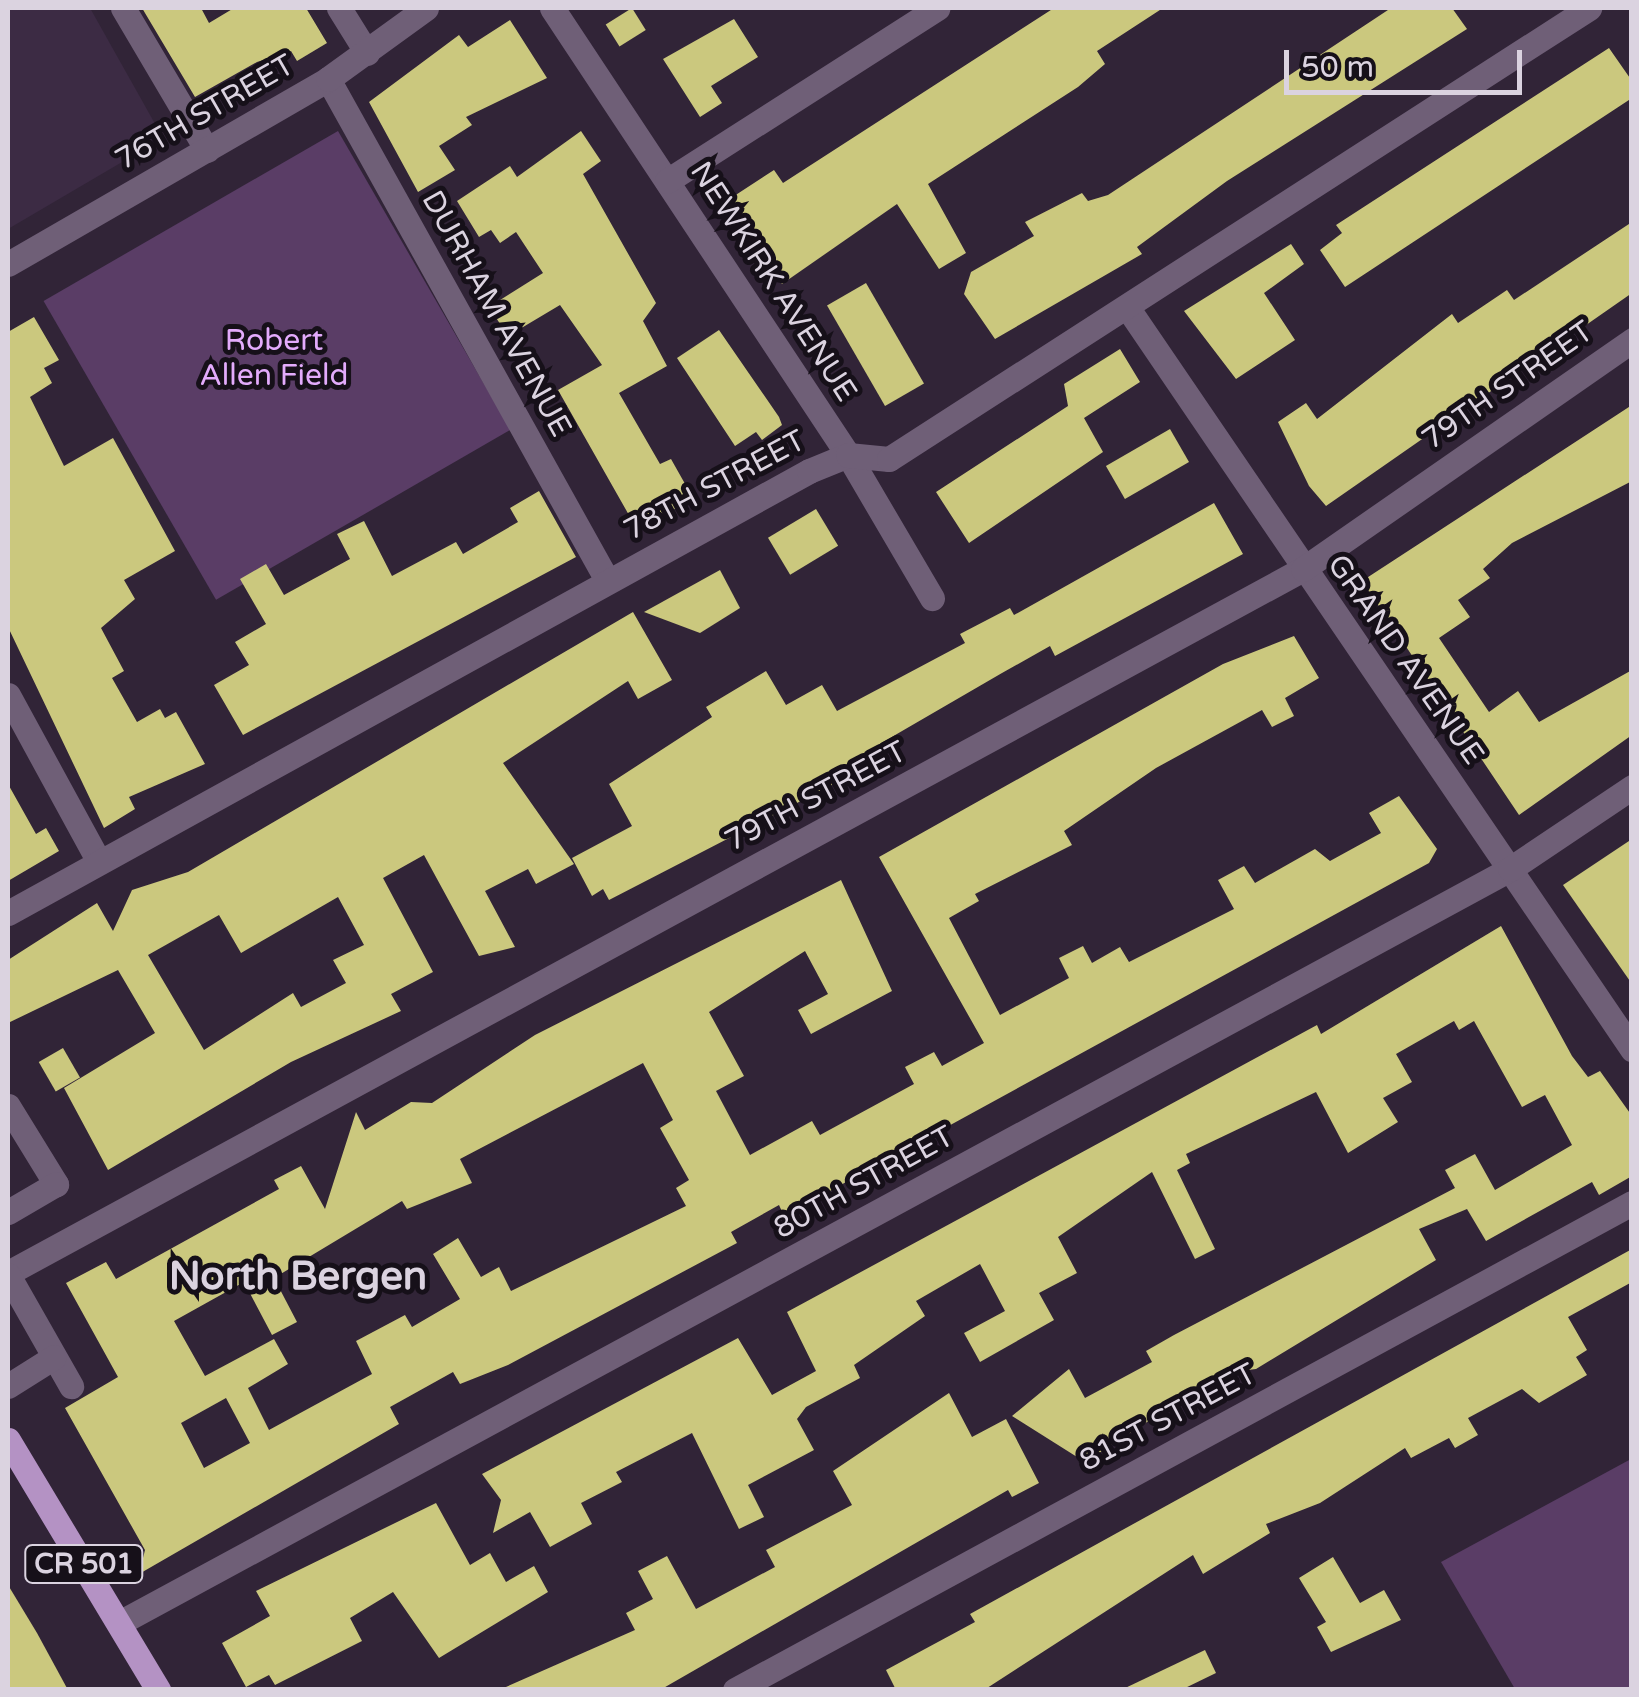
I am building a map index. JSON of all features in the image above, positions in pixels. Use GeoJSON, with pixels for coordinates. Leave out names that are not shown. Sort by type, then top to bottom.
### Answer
{"type":"FeatureCollection","features":[{"type":"Feature","properties":{"kind":"main road","name":"CR 501"},"geometry":{"type":"LineString","coordinates":[[10,1452],[120,1622],[158,1690]]}},
{"type":"Feature","properties":{"kind":"street"},"geometry":{"type":"LineString","coordinates":[[123,8],[207,150]]}},
{"type":"Feature","properties":{"kind":"street"},"geometry":{"type":"LineString","coordinates":[[339,8],[367,54]]}},
{"type":"Feature","properties":{"kind":"street","name":"76TH STREET"},"geometry":{"type":"LineString","coordinates":[[8,264],[328,79],[426,8]]}},
{"type":"Feature","properties":{"kind":"street","name":"NEWKIRK AVENUE"},"geometry":{"type":"LineString","coordinates":[[552,8],[848,455],[932,598]]}},
{"type":"Feature","properties":{"kind":"street"},"geometry":{"type":"LineString","coordinates":[[667,182],[938,8]]}},
{"type":"Feature","properties":{"kind":"street","name":"78TH STREET"},"geometry":{"type":"LineString","coordinates":[[8,913],[607,580],[848,455],[889,458],[1589,8]]}},
{"type":"Feature","properties":{"kind":"street","name":"DURHAM AVENUE"},"geometry":{"type":"LineString","coordinates":[[328,79],[607,580]]}},
{"type":"Feature","properties":{"kind":"street","name":"GRAND AVENUE"},"geometry":{"type":"LineString","coordinates":[[1127,307],[1632,1048]]}},
{"type":"Feature","properties":{"kind":"street","name":"79TH STREET"},"geometry":{"type":"LineString","coordinates":[[8,1274],[1303,569],[1632,340]]}},
{"type":"Feature","properties":{"kind":"street"},"geometry":{"type":"LineString","coordinates":[[8,695],[99,862]]}},
{"type":"Feature","properties":{"kind":"street","name":"80TH STREET"},"geometry":{"type":"LineString","coordinates":[[120,1622],[1510,869],[1632,787]]}},
{"type":"Feature","properties":{"kind":"street"},"geometry":{"type":"LineString","coordinates":[[8,1106],[56,1184],[8,1212]]}},
{"type":"Feature","properties":{"kind":"street","name":"81ST STREET"},"geometry":{"type":"LineString","coordinates":[[736,1690],[1632,1203]]}},
{"type":"Feature","properties":{"kind":"street"},"geometry":{"type":"LineString","coordinates":[[8,1274],[71,1386]]}},
{"type":"Feature","properties":{"kind":"street"},"geometry":{"type":"LineString","coordinates":[[8,1386],[54,1357]]}},
{"type":"Feature","properties":{"kind":"shaded area"},"geometry":{"type":"Polygon","coordinates":[[[8,8],[90,8],[163,138],[8,229],[8,8]]]}},
{"type":"Feature","properties":{"kind":"green space","name":"Robert Allen Field"},"geometry":{"type":"Polygon","coordinates":[[[338,131],[510,430],[216,600],[44,301],[338,131]]]}},
{"type":"Feature","properties":{"kind":"green space"},"geometry":{"type":"Polygon","coordinates":[[[1631,1459],[1631,1689],[1515,1689],[1441,1562],[1631,1459]]]}},
{"type":"Feature","properties":{"kind":"building"},"geometry":{"type":"Polygon","coordinates":[[[142,8],[201,8],[209,23],[234,8],[306,8],[327,43],[297,61],[291,51],[257,62],[195,97],[142,8]]]}},
{"type":"Feature","properties":{"kind":"building"},"geometry":{"type":"Polygon","coordinates":[[[632,8],[646,30],[619,46],[606,24],[632,8]]]}},
{"type":"Feature","properties":{"kind":"building"},"geometry":{"type":"Polygon","coordinates":[[[1054,8],[1163,8],[1097,51],[1105,64],[1078,87],[928,184],[966,253],[939,269],[897,204],[782,284],[728,200],[774,170],[783,183],[1054,8]]]}},
{"type":"Feature","properties":{"kind":"building"},"geometry":{"type":"Polygon","coordinates":[[[1391,8],[1452,8],[1467,29],[1227,181],[1137,247],[1142,254],[995,339],[964,294],[971,272],[1034,236],[1025,222],[1082,193],[1088,201],[1108,195],[1391,8]]]}},
{"type":"Feature","properties":{"kind":"building"},"geometry":{"type":"Polygon","coordinates":[[[734,19],[758,57],[711,86],[722,103],[700,117],[663,59],[734,19]]]}},
{"type":"Feature","properties":{"kind":"building"},"geometry":{"type":"Polygon","coordinates":[[[510,20],[547,78],[466,117],[472,125],[439,146],[455,170],[418,192],[369,102],[459,35],[468,47],[510,20]]]}},
{"type":"Feature","properties":{"kind":"building"},"geometry":{"type":"Polygon","coordinates":[[[1609,48],[1632,81],[1632,98],[1345,287],[1320,250],[1342,233],[1336,225],[1609,48]]]}},
{"type":"Feature","properties":{"kind":"building"},"geometry":{"type":"Polygon","coordinates":[[[581,131],[601,161],[583,174],[656,303],[643,321],[667,366],[619,393],[660,464],[671,459],[693,498],[638,531],[558,390],[602,365],[560,305],[508,336],[489,307],[543,273],[516,232],[500,243],[491,230],[479,237],[457,201],[510,166],[517,177],[581,131]]]}},
{"type":"Feature","properties":{"kind":"building"},"geometry":{"type":"Polygon","coordinates":[[[1632,222],[1632,293],[1326,506],[1309,486],[1278,422],[1306,403],[1317,419],[1452,314],[1458,323],[1507,290],[1514,300],[1632,222]]]}},
{"type":"Feature","properties":{"kind":"building"},"geometry":{"type":"Polygon","coordinates":[[[1291,244],[1304,264],[1264,293],[1295,340],[1236,379],[1184,311],[1291,244]]]}},
{"type":"Feature","properties":{"kind":"building"},"geometry":{"type":"Polygon","coordinates":[[[866,283],[924,383],[885,406],[827,306],[866,283]]]}},
{"type":"Feature","properties":{"kind":"building"},"geometry":{"type":"Polygon","coordinates":[[[34,317],[59,360],[44,368],[52,383],[30,397],[64,466],[113,438],[175,551],[124,580],[135,599],[101,628],[124,671],[112,678],[137,722],[160,709],[165,718],[176,712],[205,764],[129,797],[135,809],[104,828],[8,627],[8,332],[34,317]]]}},
{"type":"Feature","properties":{"kind":"building"},"geometry":{"type":"Polygon","coordinates":[[[719,330],[779,417],[782,425],[762,440],[756,432],[735,446],[677,358],[719,330]]]}},
{"type":"Feature","properties":{"kind":"building"},"geometry":{"type":"Polygon","coordinates":[[[1120,349],[1140,382],[1084,418],[1103,452],[969,543],[936,492],[1068,406],[1064,384],[1120,349]]]}},
{"type":"Feature","properties":{"kind":"building"},"geometry":{"type":"Polygon","coordinates":[[[1632,405],[1632,481],[1512,543],[1483,569],[1490,578],[1458,600],[1470,617],[1439,638],[1489,712],[1518,691],[1539,722],[1632,670],[1632,735],[1519,815],[1362,581],[1632,405]]]}},
{"type":"Feature","properties":{"kind":"building"},"geometry":{"type":"Polygon","coordinates":[[[1170,429],[1189,462],[1125,499],[1106,466],[1170,429]]]}},
{"type":"Feature","properties":{"kind":"building"},"geometry":{"type":"Polygon","coordinates":[[[539,491],[576,557],[243,735],[214,685],[249,665],[235,642],[266,624],[240,579],[266,564],[284,595],[350,559],[337,534],[364,521],[392,576],[456,542],[463,554],[518,522],[510,508],[539,491]]]}},
{"type":"Feature","properties":{"kind":"building"},"geometry":{"type":"Polygon","coordinates":[[[1214,503],[1243,554],[1055,656],[1050,646],[1002,673],[859,756],[865,768],[609,900],[603,889],[592,896],[572,858],[632,826],[609,784],[712,717],[706,707],[766,671],[786,705],[822,685],[837,711],[965,643],[960,634],[1010,608],[1014,615],[1214,503]]]}},
{"type":"Feature","properties":{"kind":"building"},"geometry":{"type":"Polygon","coordinates":[[[816,509],[838,546],[790,575],[768,538],[816,509]]]}},
{"type":"Feature","properties":{"kind":"building"},"geometry":{"type":"Polygon","coordinates":[[[720,570],[740,608],[700,633],[644,612],[720,570]]]}},
{"type":"Feature","properties":{"kind":"building"},"geometry":{"type":"Polygon","coordinates":[[[633,612],[672,680],[638,699],[628,681],[503,763],[574,864],[536,884],[528,869],[485,891],[515,947],[479,956],[424,855],[383,878],[433,972],[391,994],[401,1011],[291,1062],[108,1170],[64,1088],[155,1033],[118,970],[8,1023],[8,960],[97,903],[113,931],[132,890],[188,872],[633,612]],[[338,897],[241,953],[219,915],[148,955],[204,1050],[293,993],[301,1007],[346,983],[333,960],[364,945],[338,897]]]}},
{"type":"Feature","properties":{"kind":"building"},"geometry":{"type":"Polygon","coordinates":[[[1294,636],[1319,678],[1285,698],[1294,716],[1272,727],[1262,710],[1156,768],[1064,831],[1072,845],[975,894],[979,901],[949,918],[1000,1015],[1069,978],[1059,958],[1083,946],[1092,963],[1120,947],[1129,962],[1234,909],[1218,880],[1244,866],[1255,883],[1315,849],[1330,861],[1381,833],[1369,813],[1399,796],[1437,849],[1429,863],[784,1216],[779,1205],[731,1232],[737,1243],[508,1365],[460,1384],[453,1372],[390,1407],[399,1424],[139,1574],[145,1550],[65,1408],[118,1377],[66,1283],[106,1262],[116,1279],[279,1189],[274,1180],[301,1166],[325,1209],[356,1112],[365,1130],[411,1102],[432,1103],[535,1035],[841,880],[892,991],[811,1034],[798,1010],[828,994],[805,951],[709,1012],[744,1076],[716,1091],[750,1155],[812,1121],[820,1135],[914,1084],[905,1067],[934,1052],[942,1066],[984,1043],[879,857],[1223,664],[1294,636]],[[643,1063],[460,1159],[472,1183],[407,1209],[402,1201],[274,1278],[297,1322],[272,1335],[244,1282],[174,1321],[205,1376],[274,1339],[288,1364],[248,1388],[269,1430],[372,1374],[356,1341],[405,1315],[412,1327],[460,1299],[433,1254],[458,1238],[481,1277],[499,1267],[511,1291],[686,1206],[676,1188],[689,1180],[660,1128],[673,1120],[643,1063]],[[226,1398],[181,1423],[204,1468],[250,1443],[226,1398]]]}},
{"type":"Feature","properties":{"kind":"building"},"geometry":{"type":"Polygon","coordinates":[[[8,784],[36,834],[46,828],[59,851],[8,881],[8,784]]]}},
{"type":"Feature","properties":{"kind":"building"},"geometry":{"type":"Polygon","coordinates":[[[1632,839],[1632,984],[1563,885],[1632,839]]]}},
{"type":"Feature","properties":{"kind":"building"},"geometry":{"type":"Polygon","coordinates":[[[1501,926],[1572,1056],[1588,1077],[1600,1071],[1632,1116],[1632,1176],[1599,1195],[1592,1182],[1486,1241],[1467,1209],[1419,1229],[1436,1260],[1256,1369],[1223,1373],[1085,1462],[1012,1416],[1069,1369],[1085,1398],[1152,1362],[1146,1351],[1455,1188],[1445,1170],[1475,1154],[1495,1190],[1572,1145],[1545,1095],[1522,1107],[1474,1021],[1459,1030],[1454,1021],[1396,1054],[1412,1082],[1383,1098],[1398,1122],[1348,1153],[1316,1092],[1186,1154],[1190,1163],[1177,1170],[1215,1249],[1195,1259],[1152,1172],[1058,1237],[1077,1273],[1039,1293],[1054,1320],[980,1362],[964,1333],[1005,1311],[980,1264],[916,1301],[925,1316],[854,1365],[860,1378],[806,1407],[797,1419],[814,1450],[748,1485],[764,1517],[739,1529],[692,1433],[616,1472],[622,1482],[581,1503],[592,1524],[550,1547],[530,1512],[493,1533],[501,1500],[482,1474],[738,1338],[772,1395],[816,1371],[787,1312],[1317,1025],[1321,1034],[1501,926]]]}},
{"type":"Feature","properties":{"kind":"building"},"geometry":{"type":"Polygon","coordinates":[[[63,1048],[80,1077],[56,1091],[39,1062],[63,1048]]]}},
{"type":"Feature","properties":{"kind":"building"},"geometry":{"type":"Polygon","coordinates":[[[1632,1249],[1632,1282],[1568,1317],[1587,1350],[1576,1357],[1587,1375],[1539,1403],[1522,1389],[1468,1418],[1478,1435],[1455,1448],[1449,1438],[1411,1458],[1405,1448],[1320,1503],[1266,1524],[1270,1533],[1203,1574],[1193,1555],[984,1690],[896,1690],[886,1670],[975,1622],[970,1614],[1632,1249]]]}},
{"type":"Feature","properties":{"kind":"building"},"geometry":{"type":"Polygon","coordinates":[[[949,1393],[972,1437],[1006,1419],[1039,1483],[1012,1497],[1008,1490],[660,1690],[499,1690],[635,1630],[626,1613],[653,1599],[638,1571],[667,1556],[696,1609],[775,1567],[766,1550],[852,1505],[833,1471],[949,1393]]]}},
{"type":"Feature","properties":{"kind":"building"},"geometry":{"type":"Polygon","coordinates":[[[436,1503],[470,1565],[490,1553],[506,1582],[534,1566],[548,1592],[439,1658],[393,1592],[350,1618],[362,1641],[275,1685],[269,1675],[246,1687],[222,1643],[270,1616],[256,1591],[436,1503]]]}},
{"type":"Feature","properties":{"kind":"building"},"geometry":{"type":"Polygon","coordinates":[[[1333,1557],[1360,1603],[1384,1590],[1401,1620],[1331,1652],[1317,1627],[1326,1622],[1299,1578],[1333,1557]]]}},
{"type":"Feature","properties":{"kind":"building"},"geometry":{"type":"Polygon","coordinates":[[[8,1585],[37,1633],[68,1690],[8,1690],[8,1585]]]}},
{"type":"Feature","properties":{"kind":"building"},"geometry":{"type":"Polygon","coordinates":[[[1205,1650],[1216,1673],[1181,1690],[1121,1690],[1205,1650]]]}},
{"type":"Feature","properties":{"kind":"district","name":"North Bergen"},"geometry":{"type":"Point","coordinates":[298,1276]}}]}
